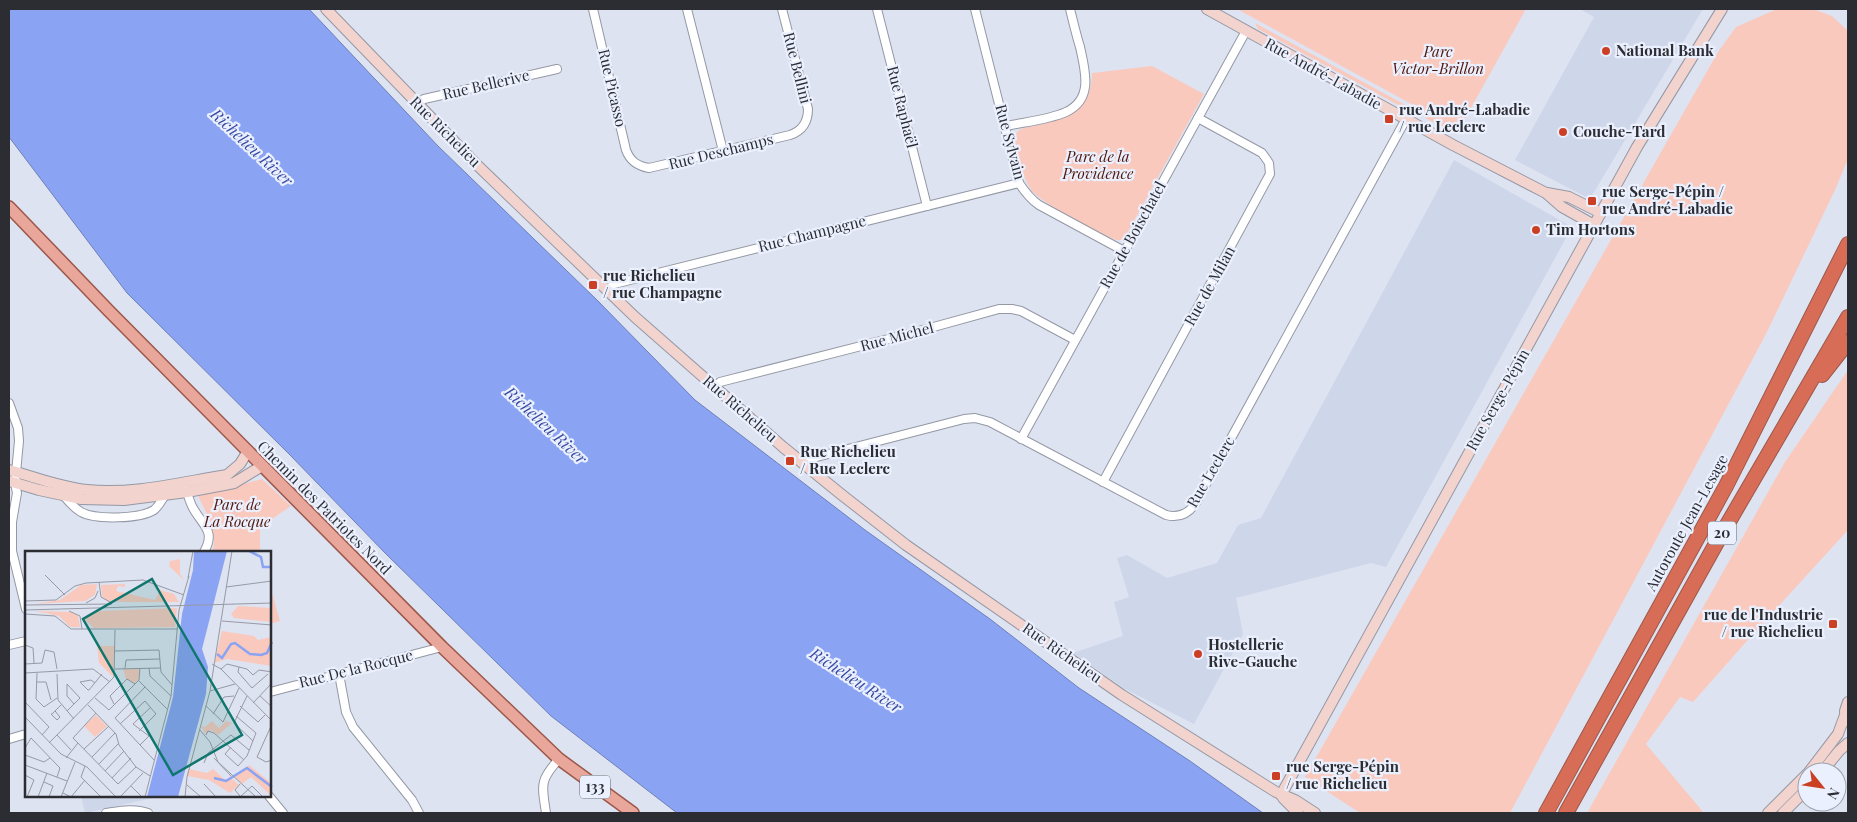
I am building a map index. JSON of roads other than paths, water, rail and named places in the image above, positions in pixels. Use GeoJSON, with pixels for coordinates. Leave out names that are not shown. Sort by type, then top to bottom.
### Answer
{"type":"FeatureCollection","features":[{"type":"Feature","properties":{"kind":"highway","name":"Autoroute Jean-Lesage"},"geometry":{"type":"LineString","coordinates":[[1546,813],[1726,486],[1847,245]]}},
{"type":"Feature","properties":{"kind":"highway","name":"20"},"geometry":{"type":"LineString","coordinates":[[1566,813],[1651,659],[1848,317]]}},
{"type":"Feature","properties":{"kind":"highway"},"geometry":{"type":"LineString","coordinates":[[1794,408],[1848,342]]}},
{"type":"Feature","properties":{"kind":"main road","name":"Chemin des Patriotes Nord"},"geometry":{"type":"LineString","coordinates":[[9,207],[102,304],[442,647],[559,759],[633,813]]}},
{"type":"Feature","properties":{"kind":"street","name":"Rue Richelieu"},"geometry":{"type":"LineString","coordinates":[[326,9],[475,163],[607,290],[804,464],[890,533],[1096,677],[1281,795],[1295,800],[1315,813]]}},
{"type":"Feature","properties":{"kind":"street","name":"Rue Picasso"},"geometry":{"type":"LineString","coordinates":[[593,9],[625,146],[629,156],[636,164]]}},
{"type":"Feature","properties":{"kind":"street"},"geometry":{"type":"LineString","coordinates":[[687,9],[722,151]]}},
{"type":"Feature","properties":{"kind":"street","name":"Rue Bellini"},"geometry":{"type":"LineString","coordinates":[[782,9],[808,110],[803,126]]}},
{"type":"Feature","properties":{"kind":"street","name":"Rue Raphaël"},"geometry":{"type":"LineString","coordinates":[[877,9],[927,206]]}},
{"type":"Feature","properties":{"kind":"street","name":"Rue Sylvain"},"geometry":{"type":"LineString","coordinates":[[976,9],[1020,183],[1028,195],[1039,205],[1124,251]]}},
{"type":"Feature","properties":{"kind":"street"},"geometry":{"type":"LineString","coordinates":[[1006,126],[1063,113],[1074,107],[1082,98],[1086,87],[1086,75],[1070,9]]}},
{"type":"Feature","properties":{"kind":"street","name":"Rue André-Labadie"},"geometry":{"type":"LineString","coordinates":[[1207,9],[1406,119],[1546,193],[1562,207],[1594,225]]}},
{"type":"Feature","properties":{"kind":"street","name":"Rue Serge-Pépin"},"geometry":{"type":"LineString","coordinates":[[1281,795],[1651,122],[1722,9]]}},
{"type":"Feature","properties":{"kind":"street","name":"Rue de Boischatel"},"geometry":{"type":"LineString","coordinates":[[1021,439],[1246,31]]}},
{"type":"Feature","properties":{"kind":"street","name":"Rue Bellerive"},"geometry":{"type":"LineString","coordinates":[[417,104],[424,99],[557,70]]}},
{"type":"Feature","properties":{"kind":"street","name":"Rue de Milan"},"geometry":{"type":"LineString","coordinates":[[1103,482],[1270,174],[1270,162],[1262,153],[1198,118]]}},
{"type":"Feature","properties":{"kind":"street","name":"Rue Leclerc"},"geometry":{"type":"LineString","coordinates":[[804,464],[809,459],[968,418],[986,420],[1166,515],[1179,516],[1191,509],[1406,119]]}},
{"type":"Feature","properties":{"kind":"street","name":"Rue Deschamps"},"geometry":{"type":"LineString","coordinates":[[636,164],[652,168],[790,135],[803,126]]}},
{"type":"Feature","properties":{"kind":"street","name":"Rue Champagne"},"geometry":{"type":"LineString","coordinates":[[607,290],[614,284],[1020,183]]}},
{"type":"Feature","properties":{"kind":"street","name":"Rue André-Labadie"},"geometry":{"type":"LineString","coordinates":[[1546,193],[1569,197],[1600,214]]}},
{"type":"Feature","properties":{"kind":"street","name":"Rue Michel"},"geometry":{"type":"LineString","coordinates":[[715,387],[720,382],[999,309],[1021,311],[1075,340]]}},
{"type":"Feature","properties":{"kind":"street"},"geometry":{"type":"LineString","coordinates":[[9,403],[18,428],[19,441],[12,477],[17,493],[12,522],[12,551],[25,605]]}},
{"type":"Feature","properties":{"kind":"street"},"geometry":{"type":"LineString","coordinates":[[12,477],[64,496],[81,500],[124,500],[166,494],[227,475],[240,464],[248,452]]}},
{"type":"Feature","properties":{"kind":"street"},"geometry":{"type":"LineString","coordinates":[[12,477],[40,480],[88,490],[125,490],[234,483],[262,466]]}},
{"type":"Feature","properties":{"kind":"street"},"geometry":{"type":"LineString","coordinates":[[186,487],[193,508],[208,530],[210,539],[204,551]]}},
{"type":"Feature","properties":{"kind":"street"},"geometry":{"type":"LineString","coordinates":[[64,496],[81,512],[101,517],[136,516],[147,513],[154,509],[166,494]]}},
{"type":"Feature","properties":{"kind":"street"},"geometry":{"type":"LineString","coordinates":[[9,645],[25,641]]}},
{"type":"Feature","properties":{"kind":"street","name":"Rue De la Rocque"},"geometry":{"type":"LineString","coordinates":[[271,692],[442,647]]}},
{"type":"Feature","properties":{"kind":"street"},"geometry":{"type":"LineString","coordinates":[[339,674],[346,712],[353,727],[412,800],[419,813]]}},
{"type":"Feature","properties":{"kind":"street"},"geometry":{"type":"LineString","coordinates":[[1816,762],[1838,734],[1848,702]]}},
{"type":"Feature","properties":{"kind":"street"},"geometry":{"type":"LineString","coordinates":[[1845,715],[1848,726]]}},
{"type":"Feature","properties":{"kind":"street"},"geometry":{"type":"LineString","coordinates":[[9,739],[25,734]]}},
{"type":"Feature","properties":{"kind":"street"},"geometry":{"type":"LineString","coordinates":[[1830,762],[1848,743]]}},
{"type":"Feature","properties":{"kind":"street"},"geometry":{"type":"LineString","coordinates":[[546,813],[542,784],[547,772],[559,759]]}},
{"type":"Feature","properties":{"kind":"street"},"geometry":{"type":"LineString","coordinates":[[1768,813],[1797,784]]}},
{"type":"Feature","properties":{"kind":"street","name":"Rue Richelieu"},"geometry":{"type":"LineString","coordinates":[[1281,795],[1298,813]]}},
{"type":"Feature","properties":{"kind":"street"},"geometry":{"type":"LineString","coordinates":[[270,797],[283,813]]}},
{"type":"Feature","properties":{"kind":"street"},"geometry":{"type":"LineString","coordinates":[[1783,813],[1797,799]]}},
{"type":"Feature","properties":{"kind":"street"},"geometry":{"type":"LineString","coordinates":[[106,813],[122,810],[140,810],[148,813]]}},
{"type":"Feature","properties":{"kind":"water","name":"Richelieu River"},"geometry":{"type":"Polygon","coordinates":[[[9,9],[309,9],[438,146],[598,301],[695,400],[865,530],[990,619],[1079,688],[1190,761],[1263,813],[677,813],[551,716],[386,554],[290,455],[127,293],[9,137],[9,9]]]}},
{"type":"Feature","properties":{"kind":"place","name":"National Bank"},"geometry":{"type":"Point","coordinates":[1606,51]}},
{"type":"Feature","properties":{"kind":"place","name":"rue André-Labadie / rue Leclerc"},"geometry":{"type":"Point","coordinates":[1389,119]}},
{"type":"Feature","properties":{"kind":"place","name":"Couche-Tard"},"geometry":{"type":"Point","coordinates":[1563,132]}},
{"type":"Feature","properties":{"kind":"place","name":"rue Serge-Pépin / rue André-Labadie"},"geometry":{"type":"Point","coordinates":[1592,201]}},
{"type":"Feature","properties":{"kind":"place","name":"Tim Hortons"},"geometry":{"type":"Point","coordinates":[1536,230]}},
{"type":"Feature","properties":{"kind":"place","name":"rue Richelieu / rue Champagne"},"geometry":{"type":"Point","coordinates":[593,285]}},
{"type":"Feature","properties":{"kind":"place","name":"Rue Richelieu / Rue Leclerc"},"geometry":{"type":"Point","coordinates":[790,461]}},
{"type":"Feature","properties":{"kind":"place","name":"rue de l'Industrie / rue Richelieu"},"geometry":{"type":"Point","coordinates":[1833,624]}},
{"type":"Feature","properties":{"kind":"place","name":"Hostellerie Rive-Gauche"},"geometry":{"type":"Point","coordinates":[1198,654]}},
{"type":"Feature","properties":{"kind":"place","name":"rue Serge-Pépin / rue Richelieu"},"geometry":{"type":"Point","coordinates":[1276,776]}},
{"type":"Feature","properties":{"kind":"park label","name":"Parc Victor-Brillon"},"geometry":{"type":"Point","coordinates":[1438,60]}},
{"type":"Feature","properties":{"kind":"park label","name":"Parc de la Providence"},"geometry":{"type":"Point","coordinates":[1098,166]}},
{"type":"Feature","properties":{"kind":"park label","name":"Parc de La Rocque"},"geometry":{"type":"Point","coordinates":[237,514]}}]}
